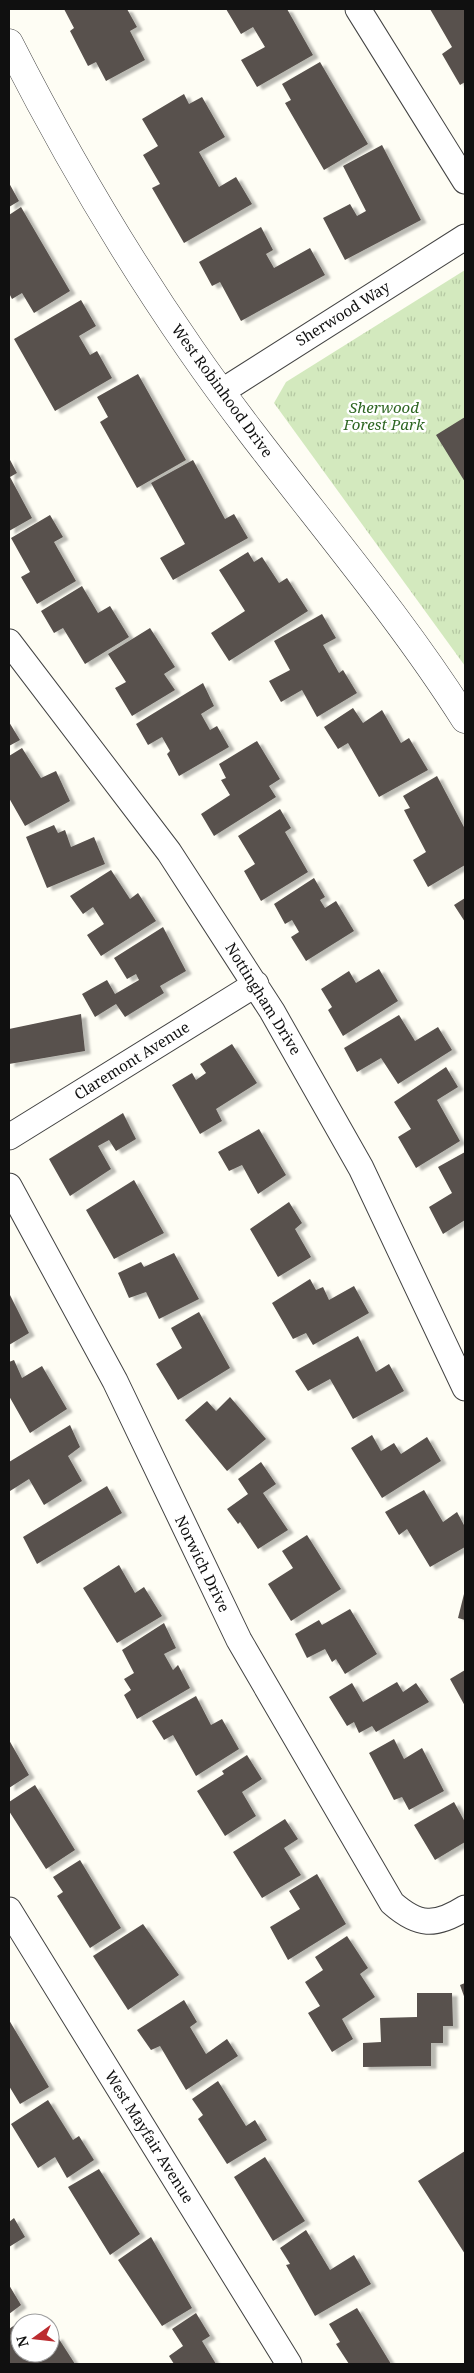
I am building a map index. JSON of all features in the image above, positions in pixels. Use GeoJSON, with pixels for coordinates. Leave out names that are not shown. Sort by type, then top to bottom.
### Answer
{"type":"FeatureCollection","features":[{"type":"Feature","properties":{"kind":"street"},"geometry":{"type":"LineString","coordinates":[[358,9],[465,182]]}},
{"type":"Feature","properties":{"kind":"street","name":"West Robinhood Drive"},"geometry":{"type":"LineString","coordinates":[[11,54],[93,198],[190,350],[357,568],[465,719]]}},
{"type":"Feature","properties":{"kind":"street","name":"Sherwood Way"},"geometry":{"type":"LineString","coordinates":[[221,392],[465,237]]}},
{"type":"Feature","properties":{"kind":"street","name":"Nottingham Drive"},"geometry":{"type":"LineString","coordinates":[[9,642],[169,852],[256,984],[361,1168],[465,1388]]}},
{"type":"Feature","properties":{"kind":"street","name":"Claremont Avenue"},"geometry":{"type":"LineString","coordinates":[[9,1137],[256,984]]}},
{"type":"Feature","properties":{"kind":"street","name":"Norwich Drive"},"geometry":{"type":"LineString","coordinates":[[9,1186],[115,1381],[239,1640],[392,1903],[407,1916],[422,1921],[441,1921],[465,1908]]}},
{"type":"Feature","properties":{"kind":"street","name":"West Mayfair Avenue"},"geometry":{"type":"LineString","coordinates":[[9,1910],[289,2364]]}},
{"type":"Feature","properties":{"kind":"green space","name":"Sherwood Forest Park"},"geometry":{"type":"Polygon","coordinates":[[[465,270],[465,666],[274,403],[286,382],[465,270]]]}},
{"type":"Feature","properties":{"kind":"building"},"geometry":{"type":"Polygon","coordinates":[[[64,9],[127,9],[137,27],[130,31],[145,60],[106,81],[96,62],[88,66],[70,31],[74,28],[64,9]]]}},
{"type":"Feature","properties":{"kind":"building"},"geometry":{"type":"Polygon","coordinates":[[[226,9],[287,9],[313,55],[257,87],[241,60],[265,47],[253,27],[241,34],[226,9]]]}},
{"type":"Feature","properties":{"kind":"building"},"geometry":{"type":"Polygon","coordinates":[[[430,9],[465,9],[465,82],[460,85],[442,54],[452,47],[430,9]]]}},
{"type":"Feature","properties":{"kind":"building"},"geometry":{"type":"Polygon","coordinates":[[[320,62],[368,144],[324,170],[285,103],[291,100],[282,84],[320,62]]]}},
{"type":"Feature","properties":{"kind":"building"},"geometry":{"type":"Polygon","coordinates":[[[184,94],[189,104],[202,97],[225,137],[199,152],[219,187],[236,177],[252,204],[184,243],[152,188],[160,184],[143,155],[158,146],[142,119],[184,94]]]}},
{"type":"Feature","properties":{"kind":"building"},"geometry":{"type":"Polygon","coordinates":[[[382,145],[421,220],[345,260],[323,218],[350,204],[357,216],[366,211],[343,166],[382,145]]]}},
{"type":"Feature","properties":{"kind":"building"},"geometry":{"type":"Polygon","coordinates":[[[9,183],[19,201],[9,207],[9,183]]]}},
{"type":"Feature","properties":{"kind":"building"},"geometry":{"type":"Polygon","coordinates":[[[21,207],[70,291],[34,313],[22,293],[12,299],[9,293],[9,215],[21,207]]]}},
{"type":"Feature","properties":{"kind":"building"},"geometry":{"type":"Polygon","coordinates":[[[261,227],[273,250],[266,254],[274,268],[310,248],[325,275],[241,321],[220,282],[212,286],[199,262],[261,227]]]}},
{"type":"Feature","properties":{"kind":"building"},"geometry":{"type":"Polygon","coordinates":[[[81,300],[96,326],[79,336],[90,355],[97,351],[112,378],[55,411],[14,339],[81,300]]]}},
{"type":"Feature","properties":{"kind":"building"},"geometry":{"type":"Polygon","coordinates":[[[138,374],[186,460],[137,488],[100,422],[108,417],[97,397],[138,374]]]}},
{"type":"Feature","properties":{"kind":"building"},"geometry":{"type":"Polygon","coordinates":[[[465,417],[465,482],[436,435],[465,417]]]}},
{"type":"Feature","properties":{"kind":"building"},"geometry":{"type":"Polygon","coordinates":[[[9,458],[17,473],[10,477],[32,518],[9,531],[9,458]]]}},
{"type":"Feature","properties":{"kind":"building"},"geometry":{"type":"Polygon","coordinates":[[[193,460],[225,519],[234,514],[248,538],[173,580],[160,558],[185,544],[151,483],[193,460]]]}},
{"type":"Feature","properties":{"kind":"building"},"geometry":{"type":"Polygon","coordinates":[[[50,515],[63,537],[54,542],[76,581],[37,604],[21,577],[30,572],[11,538],[50,515]]]}},
{"type":"Feature","properties":{"kind":"building"},"geometry":{"type":"Polygon","coordinates":[[[248,552],[254,562],[262,557],[279,583],[287,578],[308,611],[229,661],[211,633],[245,611],[219,570],[248,552]]]}},
{"type":"Feature","properties":{"kind":"building"},"geometry":{"type":"Polygon","coordinates":[[[82,586],[98,613],[110,606],[129,637],[85,664],[63,628],[54,633],[41,611],[82,586]]]}},
{"type":"Feature","properties":{"kind":"building"},"geometry":{"type":"Polygon","coordinates":[[[322,614],[336,638],[323,645],[339,673],[343,670],[357,693],[317,717],[302,690],[281,702],[269,681],[290,670],[274,641],[322,614]]]}},
{"type":"Feature","properties":{"kind":"building"},"geometry":{"type":"Polygon","coordinates":[[[150,628],[175,667],[164,674],[175,690],[132,716],[115,688],[126,682],[108,654],[150,628]]]}},
{"type":"Feature","properties":{"kind":"building"},"geometry":{"type":"Polygon","coordinates":[[[203,683],[214,706],[201,714],[210,730],[217,726],[229,747],[179,776],[167,754],[170,751],[162,737],[148,745],[136,724],[203,683]]]}},
{"type":"Feature","properties":{"kind":"building"},"geometry":{"type":"Polygon","coordinates":[[[353,708],[363,723],[382,710],[401,743],[409,738],[428,770],[379,797],[348,743],[338,749],[324,727],[353,708]]]}},
{"type":"Feature","properties":{"kind":"building"},"geometry":{"type":"Polygon","coordinates":[[[9,722],[20,740],[9,746],[9,722]]]}},
{"type":"Feature","properties":{"kind":"building"},"geometry":{"type":"Polygon","coordinates":[[[257,741],[280,779],[269,786],[276,797],[214,836],[201,814],[230,795],[221,780],[226,778],[219,764],[257,741]]]}},
{"type":"Feature","properties":{"kind":"building"},"geometry":{"type":"Polygon","coordinates":[[[22,748],[41,778],[56,771],[70,801],[25,826],[9,798],[9,756],[22,748]]]}},
{"type":"Feature","properties":{"kind":"building"},"geometry":{"type":"Polygon","coordinates":[[[437,776],[465,829],[465,865],[428,887],[413,860],[426,852],[404,810],[410,808],[403,796],[437,776]]]}},
{"type":"Feature","properties":{"kind":"building"},"geometry":{"type":"Polygon","coordinates":[[[280,809],[291,828],[285,832],[308,872],[261,901],[244,871],[255,864],[238,836],[280,809]]]}},
{"type":"Feature","properties":{"kind":"building"},"geometry":{"type":"Polygon","coordinates":[[[54,825],[58,833],[65,830],[71,847],[94,837],[105,864],[47,888],[26,837],[54,825]]]}},
{"type":"Feature","properties":{"kind":"building"},"geometry":{"type":"Polygon","coordinates":[[[111,870],[130,899],[138,893],[156,921],[101,956],[87,935],[104,924],[93,907],[83,914],[70,896],[111,870]]]}},
{"type":"Feature","properties":{"kind":"building"},"geometry":{"type":"Polygon","coordinates":[[[314,878],[325,897],[320,900],[325,908],[336,901],[354,931],[306,961],[291,937],[299,932],[292,920],[285,924],[274,904],[314,878]]]}},
{"type":"Feature","properties":{"kind":"building"},"geometry":{"type":"Polygon","coordinates":[[[465,898],[465,922],[454,905],[465,898]]]}},
{"type":"Feature","properties":{"kind":"building"},"geometry":{"type":"Polygon","coordinates":[[[163,927],[186,971],[160,986],[164,993],[125,1017],[116,1004],[95,1017],[82,994],[107,980],[115,994],[139,980],[136,974],[127,979],[114,958],[163,927]]]}},
{"type":"Feature","properties":{"kind":"building"},"geometry":{"type":"Polygon","coordinates":[[[379,969],[398,1001],[343,1036],[328,1010],[332,1007],[321,989],[349,971],[356,983],[379,969]]]}},
{"type":"Feature","properties":{"kind":"building"},"geometry":{"type":"Polygon","coordinates":[[[81,1014],[85,1051],[9,1064],[9,1029],[81,1014]]]}},
{"type":"Feature","properties":{"kind":"building"},"geometry":{"type":"Polygon","coordinates":[[[399,1015],[415,1041],[438,1027],[452,1050],[398,1084],[381,1058],[357,1072],[344,1048],[399,1015]]]}},
{"type":"Feature","properties":{"kind":"building"},"geometry":{"type":"Polygon","coordinates":[[[232,1044],[257,1083],[216,1109],[222,1121],[200,1134],[172,1085],[192,1073],[196,1080],[206,1073],[200,1064],[232,1044]]]}},
{"type":"Feature","properties":{"kind":"building"},"geometry":{"type":"Polygon","coordinates":[[[446,1067],[458,1087],[437,1100],[460,1141],[416,1168],[398,1137],[411,1129],[394,1102],[446,1067]]]}},
{"type":"Feature","properties":{"kind":"building"},"geometry":{"type":"Polygon","coordinates":[[[123,1113],[136,1139],[116,1151],[109,1140],[98,1146],[111,1169],[70,1196],[49,1159],[123,1113]]]}},
{"type":"Feature","properties":{"kind":"building"},"geometry":{"type":"Polygon","coordinates":[[[259,1129],[286,1175],[258,1194],[242,1165],[229,1171],[218,1152],[259,1129]]]}},
{"type":"Feature","properties":{"kind":"building"},"geometry":{"type":"Polygon","coordinates":[[[465,1152],[465,1220],[443,1234],[429,1207],[452,1193],[438,1167],[465,1152]]]}},
{"type":"Feature","properties":{"kind":"building"},"geometry":{"type":"Polygon","coordinates":[[[134,1180],[164,1233],[114,1259],[86,1210],[134,1180]]]}},
{"type":"Feature","properties":{"kind":"building"},"geometry":{"type":"Polygon","coordinates":[[[289,1202],[302,1223],[295,1229],[311,1257],[278,1277],[250,1229],[289,1202]]]}},
{"type":"Feature","properties":{"kind":"building"},"geometry":{"type":"Polygon","coordinates":[[[174,1253],[199,1299],[159,1319],[146,1292],[129,1298],[118,1273],[141,1262],[144,1267],[174,1253]]]}},
{"type":"Feature","properties":{"kind":"building"},"geometry":{"type":"Polygon","coordinates":[[[310,1279],[316,1290],[323,1287],[329,1300],[354,1286],[369,1313],[313,1345],[306,1333],[293,1339],[272,1303],[310,1279]]]}},
{"type":"Feature","properties":{"kind":"building"},"geometry":{"type":"Polygon","coordinates":[[[9,1293],[29,1333],[9,1345],[9,1293]]]}},
{"type":"Feature","properties":{"kind":"building"},"geometry":{"type":"Polygon","coordinates":[[[199,1312],[230,1368],[178,1400],[156,1364],[182,1348],[171,1328],[199,1312]]]}},
{"type":"Feature","properties":{"kind":"building"},"geometry":{"type":"Polygon","coordinates":[[[358,1336],[376,1372],[389,1364],[404,1391],[353,1419],[330,1379],[308,1391],[295,1371],[358,1336]]]}},
{"type":"Feature","properties":{"kind":"building"},"geometry":{"type":"Polygon","coordinates":[[[14,1360],[22,1378],[42,1366],[67,1409],[30,1433],[9,1396],[9,1362],[14,1360]]]}},
{"type":"Feature","properties":{"kind":"building"},"geometry":{"type":"Polygon","coordinates":[[[230,1397],[266,1439],[227,1471],[185,1420],[207,1401],[216,1411],[230,1397]]]}},
{"type":"Feature","properties":{"kind":"building"},"geometry":{"type":"Polygon","coordinates":[[[70,1425],[80,1447],[68,1456],[82,1481],[44,1505],[29,1479],[10,1491],[9,1462],[70,1425]]]}},
{"type":"Feature","properties":{"kind":"building"},"geometry":{"type":"Polygon","coordinates":[[[372,1435],[381,1451],[394,1443],[401,1454],[427,1437],[441,1461],[382,1498],[351,1448],[372,1435]]]}},
{"type":"Feature","properties":{"kind":"building"},"geometry":{"type":"Polygon","coordinates":[[[261,1462],[276,1484],[263,1493],[288,1530],[258,1549],[240,1522],[238,1524],[227,1509],[248,1494],[238,1479],[261,1462]]]}},
{"type":"Feature","properties":{"kind":"building"},"geometry":{"type":"Polygon","coordinates":[[[107,1486],[122,1513],[37,1564],[23,1537],[107,1486]]]}},
{"type":"Feature","properties":{"kind":"building"},"geometry":{"type":"Polygon","coordinates":[[[424,1490],[443,1522],[457,1512],[465,1527],[465,1547],[430,1567],[407,1529],[399,1535],[385,1512],[424,1490]]]}},
{"type":"Feature","properties":{"kind":"building"},"geometry":{"type":"Polygon","coordinates":[[[307,1535],[341,1589],[291,1621],[268,1584],[293,1568],[282,1551],[307,1535]]]}},
{"type":"Feature","properties":{"kind":"building"},"geometry":{"type":"Polygon","coordinates":[[[119,1565],[135,1593],[144,1587],[162,1616],[117,1643],[83,1588],[119,1565]]]}},
{"type":"Feature","properties":{"kind":"building"},"geometry":{"type":"Polygon","coordinates":[[[465,1590],[465,1620],[458,1618],[465,1590]]]}},
{"type":"Feature","properties":{"kind":"building"},"geometry":{"type":"Polygon","coordinates":[[[350,1609],[377,1654],[345,1674],[336,1659],[332,1662],[325,1649],[307,1658],[295,1634],[319,1620],[322,1625],[350,1609]]]}},
{"type":"Feature","properties":{"kind":"building"},"geometry":{"type":"Polygon","coordinates":[[[164,1623],[176,1648],[164,1654],[173,1670],[178,1665],[190,1688],[137,1719],[124,1695],[131,1690],[124,1679],[134,1673],[122,1650],[164,1623]]]}},
{"type":"Feature","properties":{"kind":"building"},"geometry":{"type":"Polygon","coordinates":[[[465,1670],[465,1706],[450,1679],[465,1670]]]}},
{"type":"Feature","properties":{"kind":"building"},"geometry":{"type":"Polygon","coordinates":[[[397,1682],[403,1692],[416,1683],[429,1702],[376,1732],[372,1726],[359,1733],[354,1722],[347,1726],[329,1697],[352,1683],[363,1702],[397,1682]]]}},
{"type":"Feature","properties":{"kind":"building"},"geometry":{"type":"Polygon","coordinates":[[[196,1696],[211,1725],[222,1719],[239,1749],[196,1776],[173,1735],[164,1740],[152,1721],[196,1696]]]}},
{"type":"Feature","properties":{"kind":"building"},"geometry":{"type":"Polygon","coordinates":[[[394,1739],[404,1759],[422,1748],[444,1791],[409,1810],[402,1797],[394,1800],[369,1753],[394,1739]]]}},
{"type":"Feature","properties":{"kind":"building"},"geometry":{"type":"Polygon","coordinates":[[[9,1740],[29,1775],[9,1788],[9,1740]]]}},
{"type":"Feature","properties":{"kind":"building"},"geometry":{"type":"Polygon","coordinates":[[[247,1755],[262,1779],[242,1792],[256,1816],[225,1836],[197,1791],[224,1774],[222,1771],[247,1755]]]}},
{"type":"Feature","properties":{"kind":"building"},"geometry":{"type":"Polygon","coordinates":[[[35,1785],[75,1850],[46,1869],[9,1811],[9,1802],[35,1785]]]}},
{"type":"Feature","properties":{"kind":"building"},"geometry":{"type":"Polygon","coordinates":[[[454,1802],[465,1822],[465,1842],[435,1860],[414,1825],[454,1802]]]}},
{"type":"Feature","properties":{"kind":"building"},"geometry":{"type":"Polygon","coordinates":[[[285,1819],[298,1839],[284,1848],[301,1875],[262,1898],[233,1852],[285,1819]]]}},
{"type":"Feature","properties":{"kind":"building"},"geometry":{"type":"Polygon","coordinates":[[[80,1860],[121,1928],[90,1948],[57,1896],[63,1892],[53,1877],[80,1860]]]}},
{"type":"Feature","properties":{"kind":"building"},"geometry":{"type":"Polygon","coordinates":[[[317,1874],[346,1924],[288,1960],[270,1927],[300,1909],[289,1891],[317,1874]]]}},
{"type":"Feature","properties":{"kind":"building"},"geometry":{"type":"Polygon","coordinates":[[[143,1924],[179,1975],[128,2010],[93,1956],[143,1924]]]}},
{"type":"Feature","properties":{"kind":"building"},"geometry":{"type":"Polygon","coordinates":[[[347,1936],[368,1968],[360,1974],[375,1997],[342,2019],[353,2039],[332,2052],[308,2013],[320,2006],[305,1982],[323,1970],[315,1957],[347,1936]]]}},
{"type":"Feature","properties":{"kind":"building"},"geometry":{"type":"Polygon","coordinates":[[[465,1983],[465,1999],[460,1985],[465,1983]]]}},
{"type":"Feature","properties":{"kind":"building"},"geometry":{"type":"Polygon","coordinates":[[[417,1993],[452,1993],[453,2026],[443,2026],[443,2043],[431,2043],[431,2066],[363,2067],[363,2043],[381,2042],[380,2018],[417,2017],[417,1993]]]}},
{"type":"Feature","properties":{"kind":"building"},"geometry":{"type":"Polygon","coordinates":[[[184,2000],[197,2022],[190,2027],[206,2054],[227,2039],[238,2056],[186,2090],[160,2046],[151,2050],[137,2030],[184,2000]]]}},
{"type":"Feature","properties":{"kind":"building"},"geometry":{"type":"Polygon","coordinates":[[[9,2020],[49,2087],[20,2104],[9,2086],[9,2020]]]}},
{"type":"Feature","properties":{"kind":"building"},"geometry":{"type":"Polygon","coordinates":[[[218,2081],[246,2126],[255,2120],[267,2140],[227,2164],[198,2119],[203,2115],[192,2099],[218,2081]]]}},
{"type":"Feature","properties":{"kind":"building"},"geometry":{"type":"Polygon","coordinates":[[[48,2100],[73,2140],[79,2136],[94,2160],[67,2178],[55,2157],[38,2168],[11,2124],[48,2100]]]}},
{"type":"Feature","properties":{"kind":"building"},"geometry":{"type":"Polygon","coordinates":[[[465,2151],[465,2254],[418,2181],[465,2151]]]}},
{"type":"Feature","properties":{"kind":"building"},"geometry":{"type":"Polygon","coordinates":[[[265,2157],[305,2221],[273,2241],[234,2177],[265,2157]]]}},
{"type":"Feature","properties":{"kind":"building"},"geometry":{"type":"Polygon","coordinates":[[[99,2169],[140,2234],[110,2255],[68,2187],[99,2169]]]}},
{"type":"Feature","properties":{"kind":"building"},"geometry":{"type":"Polygon","coordinates":[[[14,2218],[25,2237],[9,2247],[9,2222],[14,2218]]]}},
{"type":"Feature","properties":{"kind":"building"},"geometry":{"type":"Polygon","coordinates":[[[306,2230],[330,2270],[354,2255],[371,2284],[315,2316],[286,2265],[290,2264],[280,2248],[306,2230]]]}},
{"type":"Feature","properties":{"kind":"building"},"geometry":{"type":"Polygon","coordinates":[[[151,2237],[192,2308],[162,2326],[118,2260],[151,2237]]]}},
{"type":"Feature","properties":{"kind":"building"},"geometry":{"type":"Polygon","coordinates":[[[9,2285],[21,2305],[9,2314],[9,2285]]]}},
{"type":"Feature","properties":{"kind":"building"},"geometry":{"type":"Polygon","coordinates":[[[357,2308],[391,2364],[349,2364],[336,2344],[340,2342],[329,2324],[357,2308]]]}},
{"type":"Feature","properties":{"kind":"building"},"geometry":{"type":"Polygon","coordinates":[[[196,2313],[210,2336],[202,2341],[216,2364],[174,2364],[169,2356],[183,2346],[172,2329],[196,2313]]]}},
{"type":"Feature","properties":{"kind":"building"},"geometry":{"type":"Polygon","coordinates":[[[9,2329],[10,2363],[60,2363],[60,2341],[75,2364],[9,2364],[9,2329]]]}}]}
